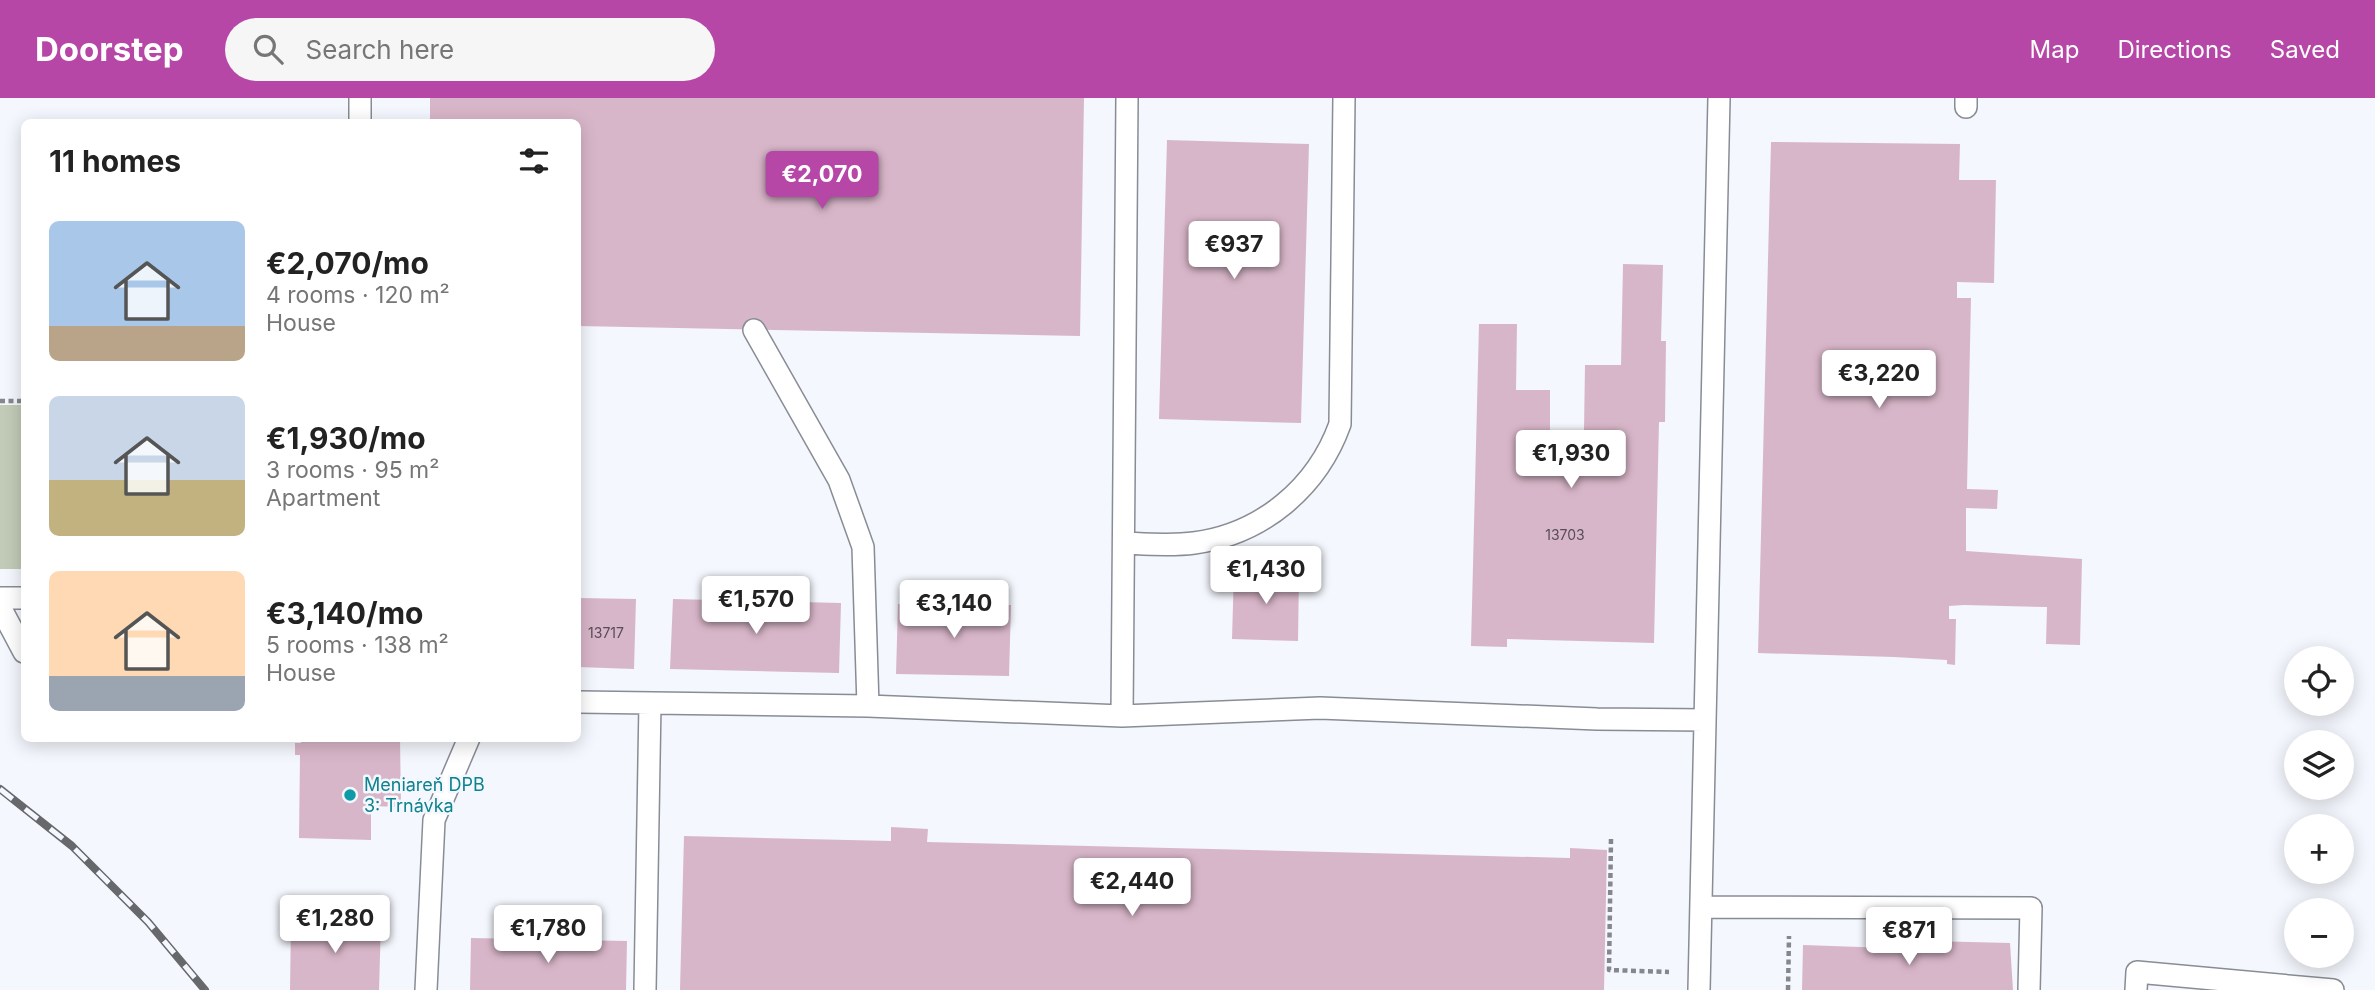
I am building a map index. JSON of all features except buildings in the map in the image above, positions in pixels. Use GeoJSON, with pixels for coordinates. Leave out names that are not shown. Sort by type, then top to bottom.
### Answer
{"type":"FeatureCollection","features":[{"type":"Feature","properties":{"kind":"lane"},"geometry":{"type":"LineString","coordinates":[[360,98],[360,119]]}},
{"type":"Feature","properties":{"kind":"lane"},"geometry":{"type":"LineString","coordinates":[[1122,716],[1127,98]]}},
{"type":"Feature","properties":{"kind":"lane"},"geometry":{"type":"LineString","coordinates":[[1124,543],[1194,543],[1250,526],[1293,497],[1316,474],[1331,448],[1340,424],[1344,98]]}},
{"type":"Feature","properties":{"kind":"lane"},"geometry":{"type":"LineString","coordinates":[[1699,990],[1719,98]]}},
{"type":"Feature","properties":{"kind":"lane"},"geometry":{"type":"LineString","coordinates":[[754,330],[839,481],[863,547],[867,706]]}},
{"type":"Feature","properties":{"kind":"lane"},"geometry":{"type":"LineString","coordinates":[[0,598],[21,598]]}},
{"type":"Feature","properties":{"kind":"lane"},"geometry":{"type":"LineString","coordinates":[[0,607],[21,646]]}},
{"type":"Feature","properties":{"kind":"lane"},"geometry":{"type":"LineString","coordinates":[[581,702],[867,706],[1122,716],[1320,708],[1597,719],[1705,720]]}},
{"type":"Feature","properties":{"kind":"lane"},"geometry":{"type":"LineString","coordinates":[[645,990],[650,703]]}},
{"type":"Feature","properties":{"kind":"lane"},"geometry":{"type":"LineString","coordinates":[[426,990],[434,820],[467,742]]}},
{"type":"Feature","properties":{"kind":"lane"},"geometry":{"type":"LineString","coordinates":[[1701,907],[2031,908],[2029,990]]}},
{"type":"Feature","properties":{"kind":"lane"},"geometry":{"type":"LineString","coordinates":[[2136,990],[2137,972],[2333,990]]}},
{"type":"Feature","properties":{"kind":"path"},"geometry":{"type":"LineString","coordinates":[[0,401],[21,401]]}},
{"type":"Feature","properties":{"kind":"path"},"geometry":{"type":"LineString","coordinates":[[1611,839],[1609,970],[1669,972]]}},
{"type":"Feature","properties":{"kind":"path"},"geometry":{"type":"LineString","coordinates":[[1788,990],[1790,907]]}},
{"type":"Feature","properties":{"kind":"green space"},"geometry":{"type":"Polygon","coordinates":[[[0,405],[21,405],[21,569],[0,569],[0,405]]]}},
{"type":"Feature","properties":{"kind":"railway"},"geometry":{"type":"LineString","coordinates":[[0,789],[72,846],[148,922],[205,990]]}},
{"type":"Feature","properties":{"kind":"place","name":"Meniareň DPB 3: Trnávka"},"geometry":{"type":"Point","coordinates":[350,795]}}]}
